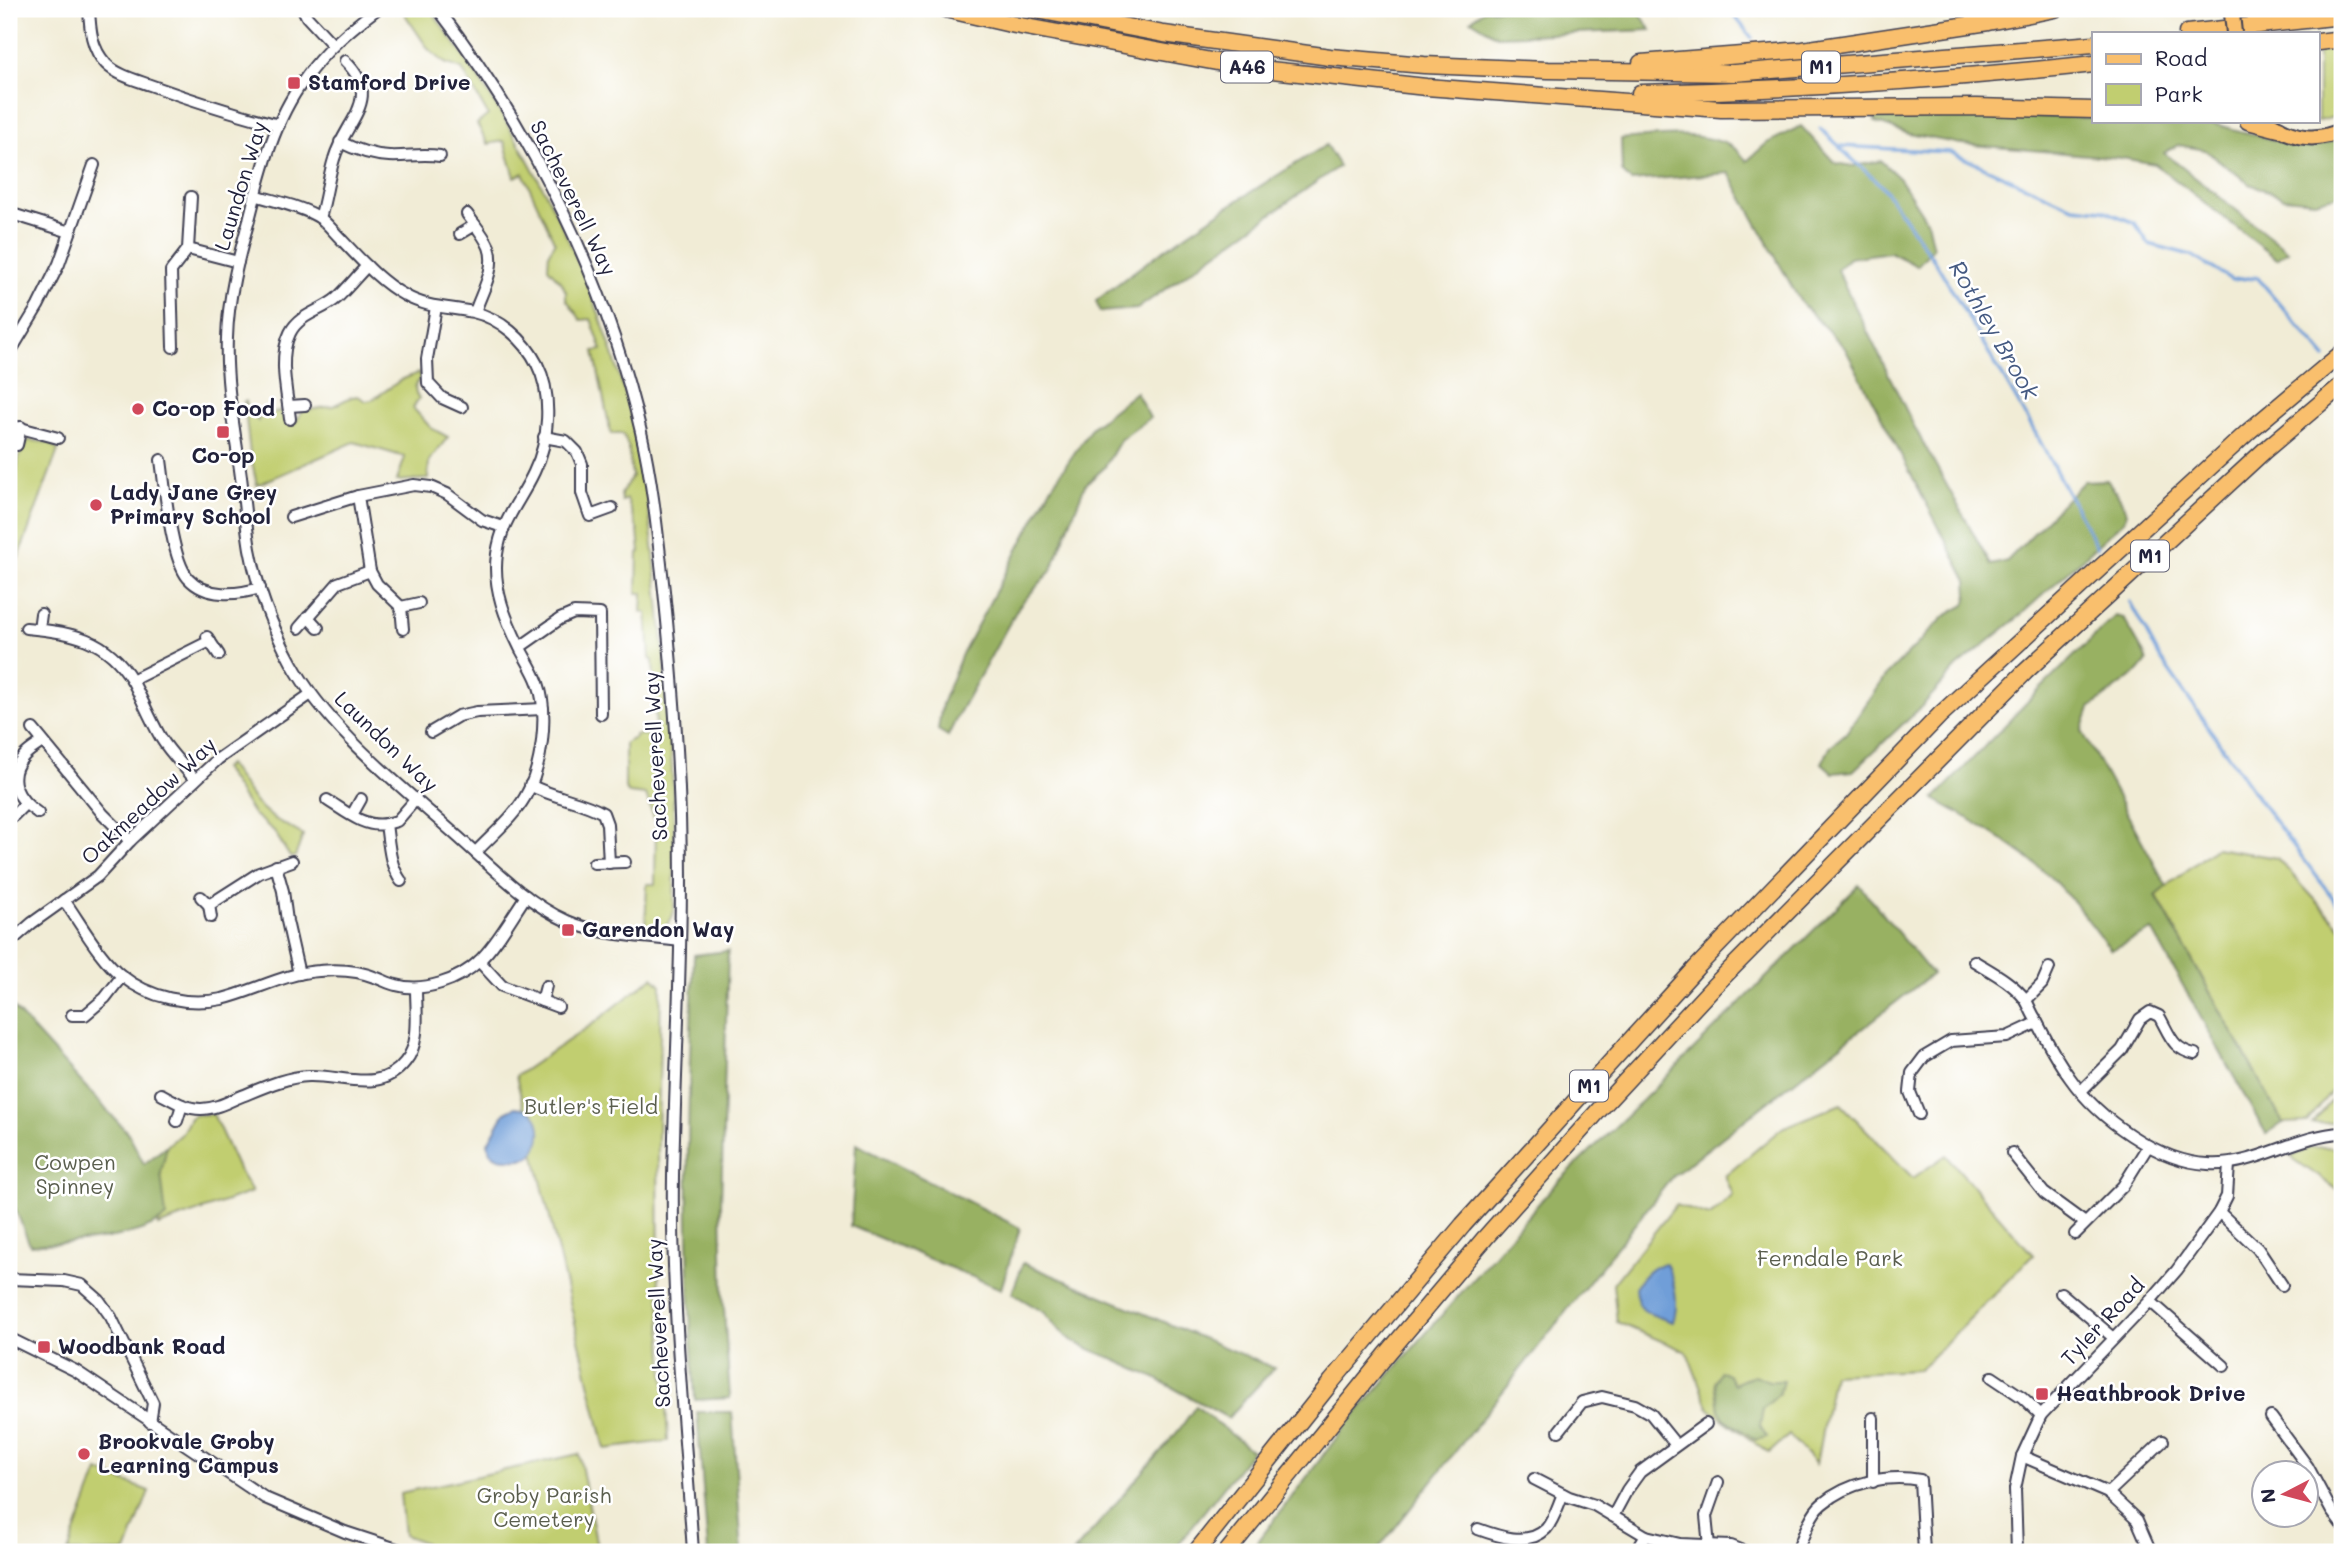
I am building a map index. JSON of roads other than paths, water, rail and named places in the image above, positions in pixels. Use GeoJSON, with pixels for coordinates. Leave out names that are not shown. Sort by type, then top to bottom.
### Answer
{"type":"FeatureCollection","features":[{"type":"Feature","properties":{"kind":"highway","name":"A46"},"geometry":{"type":"LineString","coordinates":[[945,9],[1244,67],[1426,87],[1553,95]]}},
{"type":"Feature","properties":{"kind":"highway","name":"A46"},"geometry":{"type":"LineString","coordinates":[[1032,9],[1177,36],[1330,57],[1424,65],[1548,70]]}},
{"type":"Feature","properties":{"kind":"highway"},"geometry":{"type":"LineString","coordinates":[[1548,70],[1803,50],[2055,9]]}},
{"type":"Feature","properties":{"kind":"highway"},"geometry":{"type":"LineString","coordinates":[[2196,32],[2342,16]]}},
{"type":"Feature","properties":{"kind":"highway"},"geometry":{"type":"LineString","coordinates":[[2320,42],[2342,39]]}},
{"type":"Feature","properties":{"kind":"highway","name":"M1"},"geometry":{"type":"LineString","coordinates":[[1548,70],[1734,73],[2092,44]]}},
{"type":"Feature","properties":{"kind":"highway","name":"M1"},"geometry":{"type":"LineString","coordinates":[[1553,95],[1728,92],[1887,82],[2092,64]]}},
{"type":"Feature","properties":{"kind":"highway"},"geometry":{"type":"LineString","coordinates":[[1553,95],[1721,109],[1976,107],[2092,110]]}},
{"type":"Feature","properties":{"kind":"highway"},"geometry":{"type":"LineString","coordinates":[[2254,122],[2273,125]]}},
{"type":"Feature","properties":{"kind":"highway","name":"M1"},"geometry":{"type":"LineString","coordinates":[[1196,1552],[1332,1381],[1463,1225],[1696,968],[1940,715],[2248,432],[2342,353]]}},
{"type":"Feature","properties":{"kind":"highway","name":"M1"},"geometry":{"type":"LineString","coordinates":[[1227,1552],[1485,1238],[1714,986],[2030,666],[2264,451],[2342,384]]}},
{"type":"Feature","properties":{"kind":"main road"},"geometry":{"type":"LineString","coordinates":[[2232,11],[2234,32]]}},
{"type":"Feature","properties":{"kind":"main road"},"geometry":{"type":"LineString","coordinates":[[2273,125],[2296,137],[2306,138],[2342,130]]}},
{"type":"Feature","properties":{"kind":"street"},"geometry":{"type":"LineString","coordinates":[[89,9],[90,30],[95,49],[107,66],[127,77],[170,92],[279,125]]}},
{"type":"Feature","properties":{"kind":"street"},"geometry":{"type":"LineString","coordinates":[[303,9],[307,17],[333,44]]}},
{"type":"Feature","properties":{"kind":"street","name":"Laundon Way"},"geometry":{"type":"LineString","coordinates":[[377,9],[333,44],[302,82],[279,125],[255,195],[229,306],[227,379],[250,550],[260,587],[275,631],[292,664],[311,694],[344,733],[526,896],[567,921],[592,928],[680,941]]}},
{"type":"Feature","properties":{"kind":"street","name":"Sacheverell Way"},"geometry":{"type":"LineString","coordinates":[[438,9],[512,119],[561,212],[598,293],[619,351],[637,414],[655,513],[674,690],[680,837],[674,1229],[678,1344],[693,1552]]}},
{"type":"Feature","properties":{"kind":"street"},"geometry":{"type":"LineString","coordinates":[[320,218],[333,160],[359,110],[362,96],[359,67],[345,61]]}},
{"type":"Feature","properties":{"kind":"street"},"geometry":{"type":"LineString","coordinates":[[425,154],[426,141]]}},
{"type":"Feature","properties":{"kind":"street"},"geometry":{"type":"LineString","coordinates":[[340,142],[373,154],[440,156]]}},
{"type":"Feature","properties":{"kind":"street"},"geometry":{"type":"LineString","coordinates":[[9,358],[59,264],[94,165]]}},
{"type":"Feature","properties":{"kind":"street"},"geometry":{"type":"LineString","coordinates":[[255,195],[320,218],[367,266],[406,296],[436,307],[475,312],[512,332],[539,366],[547,397],[544,437],[534,472],[503,527],[497,555],[500,602],[538,684],[543,709],[543,730],[539,757],[525,797],[476,852]]}},
{"type":"Feature","properties":{"kind":"street"},"geometry":{"type":"LineString","coordinates":[[173,347],[171,271],[188,249],[191,197]]}},
{"type":"Feature","properties":{"kind":"street"},"geometry":{"type":"LineString","coordinates":[[9,213],[70,232]]}},
{"type":"Feature","properties":{"kind":"street"},"geometry":{"type":"LineString","coordinates":[[467,214],[489,247],[491,262],[475,312]]}},
{"type":"Feature","properties":{"kind":"street"},"geometry":{"type":"LineString","coordinates":[[460,234],[475,225]]}},
{"type":"Feature","properties":{"kind":"street"},"geometry":{"type":"LineString","coordinates":[[188,249],[238,262]]}},
{"type":"Feature","properties":{"kind":"street"},"geometry":{"type":"LineString","coordinates":[[290,419],[285,346],[290,332],[298,320],[337,297],[367,266]]}},
{"type":"Feature","properties":{"kind":"street"},"geometry":{"type":"LineString","coordinates":[[436,307],[427,359],[428,383],[442,398],[462,407]]}},
{"type":"Feature","properties":{"kind":"street"},"geometry":{"type":"LineString","coordinates":[[289,406],[305,405]]}},
{"type":"Feature","properties":{"kind":"street"},"geometry":{"type":"LineString","coordinates":[[9,425],[58,438]]}},
{"type":"Feature","properties":{"kind":"street"},"geometry":{"type":"LineString","coordinates":[[17,445],[21,428]]}},
{"type":"Feature","properties":{"kind":"street"},"geometry":{"type":"LineString","coordinates":[[544,437],[566,442],[578,452],[582,464],[582,493],[590,516],[612,508]]}},
{"type":"Feature","properties":{"kind":"street"},"geometry":{"type":"LineString","coordinates":[[161,460],[180,564],[187,576],[197,585],[215,592],[241,594],[260,587]]}},
{"type":"Feature","properties":{"kind":"street"},"geometry":{"type":"LineString","coordinates":[[291,517],[358,496],[414,485],[431,487],[447,494],[482,520],[503,527]]}},
{"type":"Feature","properties":{"kind":"street"},"geometry":{"type":"LineString","coordinates":[[358,496],[370,571],[377,584],[401,607],[403,629]]}},
{"type":"Feature","properties":{"kind":"street"},"geometry":{"type":"LineString","coordinates":[[312,510],[316,523]]}},
{"type":"Feature","properties":{"kind":"street"},"geometry":{"type":"LineString","coordinates":[[299,628],[338,583],[370,571]]}},
{"type":"Feature","properties":{"kind":"street"},"geometry":{"type":"LineString","coordinates":[[401,607],[419,603]]}},
{"type":"Feature","properties":{"kind":"street"},"geometry":{"type":"LineString","coordinates":[[520,647],[574,613],[600,614],[601,714]]}},
{"type":"Feature","properties":{"kind":"street"},"geometry":{"type":"LineString","coordinates":[[39,629],[41,614]]}},
{"type":"Feature","properties":{"kind":"street"},"geometry":{"type":"LineString","coordinates":[[308,617],[318,628]]}},
{"type":"Feature","properties":{"kind":"street"},"geometry":{"type":"LineString","coordinates":[[26,628],[73,634],[87,639],[117,660],[132,680],[163,741],[195,780]]}},
{"type":"Feature","properties":{"kind":"street"},"geometry":{"type":"LineString","coordinates":[[132,680],[208,638],[219,655]]}},
{"type":"Feature","properties":{"kind":"street","name":"Oakmeadow Way"},"geometry":{"type":"LineString","coordinates":[[11,937],[98,876],[130,841],[218,759],[311,694]]}},
{"type":"Feature","properties":{"kind":"street"},"geometry":{"type":"LineString","coordinates":[[431,732],[457,711],[543,709]]}},
{"type":"Feature","properties":{"kind":"street"},"geometry":{"type":"LineString","coordinates":[[33,729],[103,814],[130,841]]}},
{"type":"Feature","properties":{"kind":"street"},"geometry":{"type":"LineString","coordinates":[[38,813],[25,804],[18,794],[15,781],[16,769],[24,756],[42,742]]}},
{"type":"Feature","properties":{"kind":"street"},"geometry":{"type":"LineString","coordinates":[[530,785],[547,794],[584,803],[603,813],[607,824],[609,863]]}},
{"type":"Feature","properties":{"kind":"street"},"geometry":{"type":"LineString","coordinates":[[352,815],[361,799]]}},
{"type":"Feature","properties":{"kind":"street"},"geometry":{"type":"LineString","coordinates":[[327,800],[375,826],[397,821],[416,799]]}},
{"type":"Feature","properties":{"kind":"street"},"geometry":{"type":"LineString","coordinates":[[13,816],[25,804]]}},
{"type":"Feature","properties":{"kind":"street"},"geometry":{"type":"LineString","coordinates":[[386,824],[391,858],[401,881]]}},
{"type":"Feature","properties":{"kind":"street"},"geometry":{"type":"LineString","coordinates":[[207,907],[259,873],[292,861]]}},
{"type":"Feature","properties":{"kind":"street"},"geometry":{"type":"LineString","coordinates":[[594,863],[625,862]]}},
{"type":"Feature","properties":{"kind":"street"},"geometry":{"type":"LineString","coordinates":[[276,866],[299,974]]}},
{"type":"Feature","properties":{"kind":"street"},"geometry":{"type":"LineString","coordinates":[[64,900],[108,962],[122,976],[147,992],[185,1001],[203,1001],[222,999],[299,974],[346,970],[416,989],[457,976],[480,961],[526,896]]}},
{"type":"Feature","properties":{"kind":"street"},"geometry":{"type":"LineString","coordinates":[[480,961],[502,986],[558,1007]]}},
{"type":"Feature","properties":{"kind":"street"},"geometry":{"type":"LineString","coordinates":[[1974,961],[2010,983],[2026,1000],[2037,1023],[2081,1091],[2113,1122],[2148,1146],[2192,1163],[2229,1164],[2256,1158],[2308,1138],[2342,1133]]}},
{"type":"Feature","properties":{"kind":"street"},"geometry":{"type":"LineString","coordinates":[[2026,1000],[2042,984],[2049,968]]}},
{"type":"Feature","properties":{"kind":"street"},"geometry":{"type":"LineString","coordinates":[[72,1015],[87,1020],[122,976]]}},
{"type":"Feature","properties":{"kind":"street"},"geometry":{"type":"LineString","coordinates":[[542,1001],[546,985]]}},
{"type":"Feature","properties":{"kind":"street"},"geometry":{"type":"LineString","coordinates":[[161,1094],[182,1105],[204,1109],[293,1078],[310,1076],[372,1082],[384,1079],[405,1062],[412,1049],[416,1023],[416,989]]}},
{"type":"Feature","properties":{"kind":"street"},"geometry":{"type":"LineString","coordinates":[[2081,1091],[2122,1050],[2140,1019],[2150,1012],[2160,1016],[2181,1051],[2195,1054]]}},
{"type":"Feature","properties":{"kind":"street"},"geometry":{"type":"LineString","coordinates":[[1919,1114],[1910,1092],[1912,1073],[1924,1057],[1951,1041],[2007,1037],[2037,1023]]}},
{"type":"Feature","properties":{"kind":"street"},"geometry":{"type":"LineString","coordinates":[[177,1121],[182,1105]]}},
{"type":"Feature","properties":{"kind":"street"},"geometry":{"type":"LineString","coordinates":[[2075,1234],[2123,1186],[2148,1146]]}},
{"type":"Feature","properties":{"kind":"street"},"geometry":{"type":"LineString","coordinates":[[2012,1153],[2044,1193],[2085,1223]]}},
{"type":"Feature","properties":{"kind":"street","name":"Tyler Road"},"geometry":{"type":"LineString","coordinates":[[2017,1552],[2015,1489],[2022,1456],[2041,1415],[2177,1270],[2219,1212],[2227,1196],[2229,1164]]}},
{"type":"Feature","properties":{"kind":"street"},"geometry":{"type":"LineString","coordinates":[[2219,1212],[2258,1249],[2282,1285]]}},
{"type":"Feature","properties":{"kind":"street"},"geometry":{"type":"LineString","coordinates":[[2271,1268],[2283,1260]]}},
{"type":"Feature","properties":{"kind":"street"},"geometry":{"type":"LineString","coordinates":[[9,1279],[64,1281],[82,1285],[99,1300],[111,1317],[153,1403],[150,1422]]}},
{"type":"Feature","properties":{"kind":"street"},"geometry":{"type":"LineString","coordinates":[[2061,1293],[2114,1338]]}},
{"type":"Feature","properties":{"kind":"street"},"geometry":{"type":"LineString","coordinates":[[2150,1301],[2224,1366]]}},
{"type":"Feature","properties":{"kind":"street"},"geometry":{"type":"LineString","coordinates":[[9,1338],[76,1371],[265,1498],[337,1529],[406,1552]]}},
{"type":"Feature","properties":{"kind":"street"},"geometry":{"type":"LineString","coordinates":[[1992,1377],[2022,1397],[2041,1415]]}},
{"type":"Feature","properties":{"kind":"street"},"geometry":{"type":"LineString","coordinates":[[1559,1431],[1581,1402],[1602,1397],[1635,1405],[1651,1414],[1676,1445]]}},
{"type":"Feature","properties":{"kind":"street"},"geometry":{"type":"LineString","coordinates":[[2271,1417],[2308,1467],[2342,1525]]}},
{"type":"Feature","properties":{"kind":"street"},"geometry":{"type":"LineString","coordinates":[[1873,1418],[1873,1482]]}},
{"type":"Feature","properties":{"kind":"street"},"geometry":{"type":"LineString","coordinates":[[1614,1516],[1640,1472],[1706,1424]]}},
{"type":"Feature","properties":{"kind":"street"},"geometry":{"type":"LineString","coordinates":[[2108,1493],[2163,1441]]}},
{"type":"Feature","properties":{"kind":"street"},"geometry":{"type":"LineString","coordinates":[[2022,1456],[2108,1493],[2137,1520],[2151,1552]]}},
{"type":"Feature","properties":{"kind":"street"},"geometry":{"type":"LineString","coordinates":[[1797,1552],[1820,1505],[1851,1486],[1905,1477],[1920,1480],[1924,1552]]}},
{"type":"Feature","properties":{"kind":"street"},"geometry":{"type":"LineString","coordinates":[[1534,1479],[1614,1516],[1646,1536],[1680,1544],[1731,1546],[1746,1552]]}},
{"type":"Feature","properties":{"kind":"street"},"geometry":{"type":"LineString","coordinates":[[1709,1546],[1706,1516],[1718,1482]]}},
{"type":"Feature","properties":{"kind":"street"},"geometry":{"type":"LineString","coordinates":[[1478,1529],[1510,1539],[1542,1532],[1548,1527],[1563,1494]]}},
{"type":"Feature","properties":{"kind":"street"},"geometry":{"type":"LineString","coordinates":[[1636,1552],[1646,1536]]}},
{"type":"Feature","properties":{"kind":"water"},"geometry":{"type":"Polygon","coordinates":[[[515,1107],[529,1110],[536,1116],[540,1129],[539,1143],[532,1155],[526,1158],[498,1158],[490,1152],[488,1143],[505,1112],[515,1107]]]}},
{"type":"Feature","properties":{"kind":"water"},"geometry":{"type":"Polygon","coordinates":[[[1666,1263],[1675,1292],[1673,1322],[1646,1312],[1641,1308],[1636,1296],[1635,1287],[1645,1275],[1656,1266],[1666,1263]]]}},
{"type":"Feature","properties":{"kind":"waterway","name":"Rothley Brook"},"geometry":{"type":"LineString","coordinates":[[1729,9],[1752,38]]}},
{"type":"Feature","properties":{"kind":"waterway","name":"Rothley Brook"},"geometry":{"type":"LineString","coordinates":[[1820,128],[1839,146],[1950,152],[2073,207],[2103,210],[2135,223],[2149,244],[2191,255],[2232,280],[2257,277],[2326,358]]}},
{"type":"Feature","properties":{"kind":"waterway","name":"Rothley Brook"},"geometry":{"type":"LineString","coordinates":[[1840,148],[1883,187],[1938,266],[2030,423],[2097,547]]}},
{"type":"Feature","properties":{"kind":"waterway","name":"Rothley Brook"},"geometry":{"type":"LineString","coordinates":[[2333,367],[2342,379]]}},
{"type":"Feature","properties":{"kind":"waterway","name":"Rothley Brook"},"geometry":{"type":"LineString","coordinates":[[2130,602],[2160,658],[2265,808],[2342,910]]}},
{"type":"Feature","properties":{"kind":"place","name":"Stamford Drive"},"geometry":{"type":"Point","coordinates":[294,83]}},
{"type":"Feature","properties":{"kind":"place","name":"Co-op Food"},"geometry":{"type":"Point","coordinates":[138,409]}},
{"type":"Feature","properties":{"kind":"place","name":"Co-op"},"geometry":{"type":"Point","coordinates":[223,432]}},
{"type":"Feature","properties":{"kind":"place","name":"Lady Jane Grey Primary School"},"geometry":{"type":"Point","coordinates":[96,505]}},
{"type":"Feature","properties":{"kind":"place","name":"Garendon Way"},"geometry":{"type":"Point","coordinates":[568,930]}},
{"type":"Feature","properties":{"kind":"place","name":"Woodbank Road"},"geometry":{"type":"Point","coordinates":[44,1347]}},
{"type":"Feature","properties":{"kind":"place","name":"Heathbrook Drive"},"geometry":{"type":"Point","coordinates":[2042,1394]}},
{"type":"Feature","properties":{"kind":"place","name":"Brookvale Groby Learning Campus"},"geometry":{"type":"Point","coordinates":[84,1454]}},
{"type":"Feature","properties":{"kind":"park label","name":"Butler's Field"},"geometry":{"type":"Point","coordinates":[591,1107]}},
{"type":"Feature","properties":{"kind":"park label","name":"Cowpen Spinney"},"geometry":{"type":"Point","coordinates":[75,1175]}},
{"type":"Feature","properties":{"kind":"park label","name":"Ferndale Park"},"geometry":{"type":"Point","coordinates":[1830,1259]}},
{"type":"Feature","properties":{"kind":"park label","name":"Groby Parish Cemetery"},"geometry":{"type":"Point","coordinates":[544,1508]}}]}
